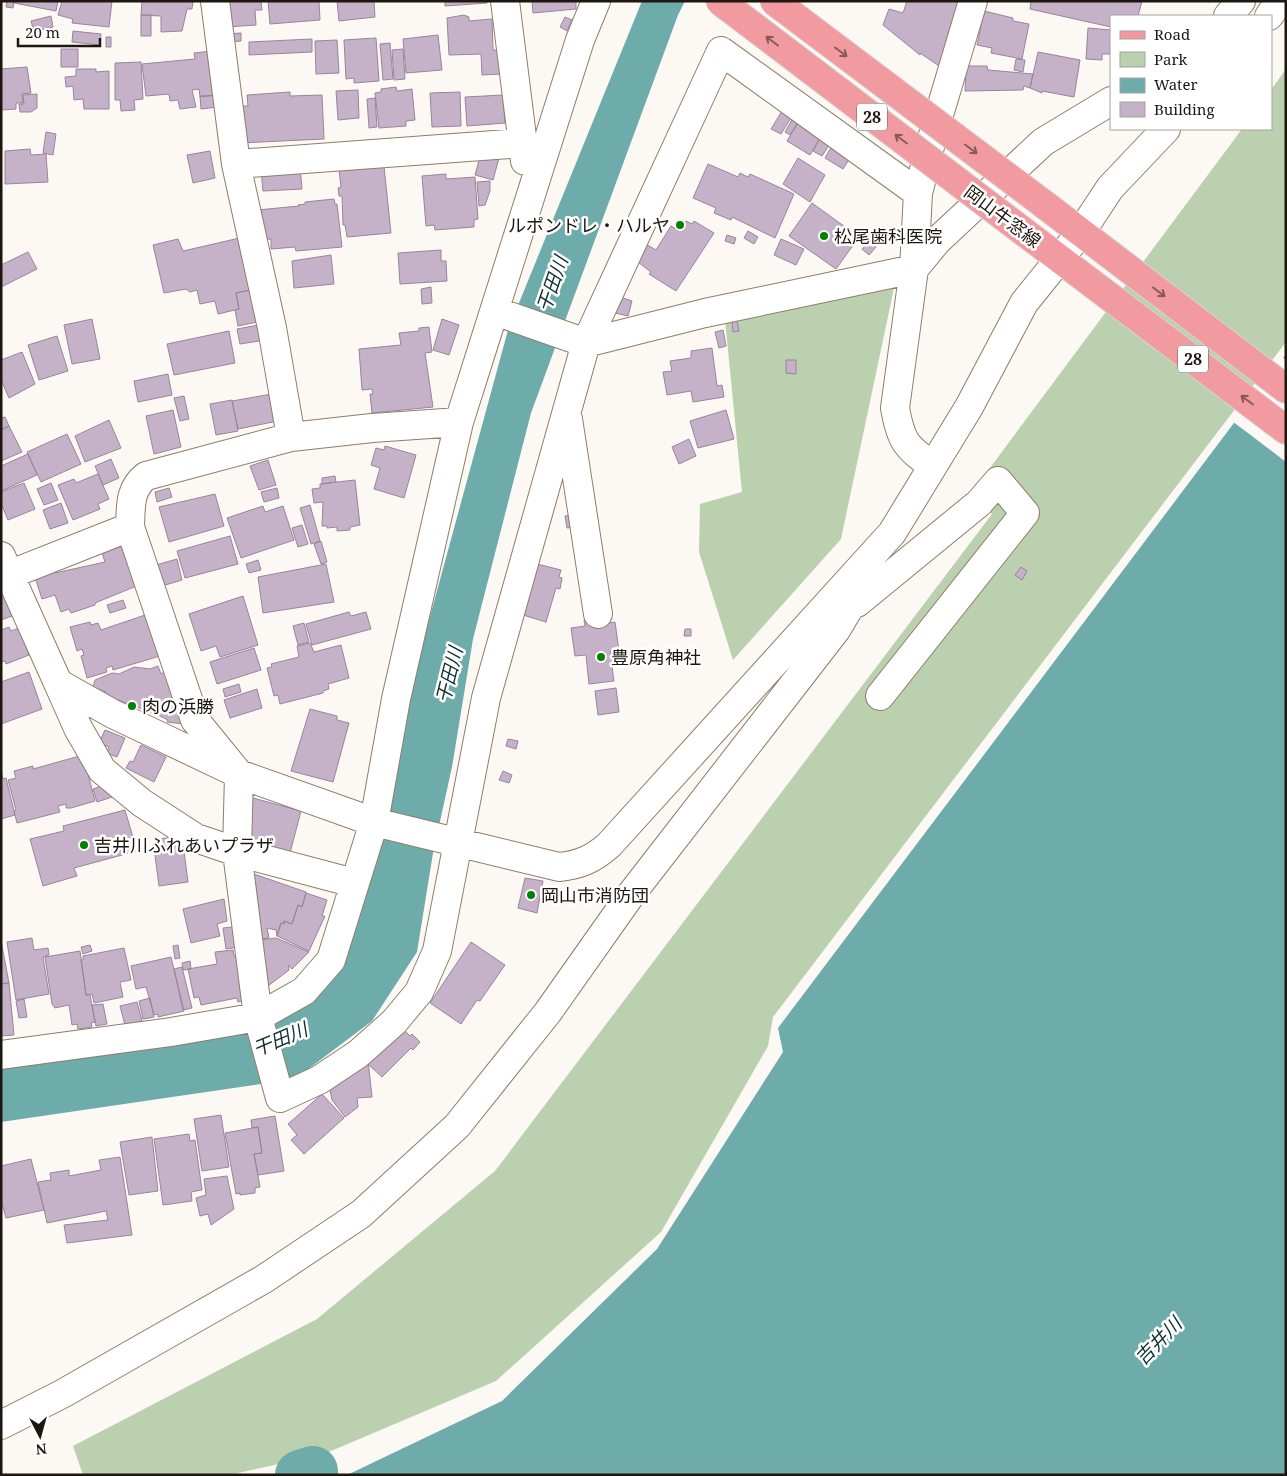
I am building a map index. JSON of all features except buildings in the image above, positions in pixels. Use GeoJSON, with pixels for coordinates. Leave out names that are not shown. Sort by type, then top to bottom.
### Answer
{"type":"FeatureCollection","features":[{"type":"Feature","properties":{"kind":"main road","name":"岡山牛窓線"},"geometry":{"type":"LineString","coordinates":[[720,1],[1286,430]]}},
{"type":"Feature","properties":{"kind":"main road","name":"岡山牛窓線"},"geometry":{"type":"LineString","coordinates":[[774,1],[1286,389]]}},
{"type":"Feature","properties":{"kind":"street"},"geometry":{"type":"LineString","coordinates":[[215,1],[236,164],[272,328],[291,437]]}},
{"type":"Feature","properties":{"kind":"street"},"geometry":{"type":"LineString","coordinates":[[505,1],[530,197]]}},
{"type":"Feature","properties":{"kind":"street"},"geometry":{"type":"LineString","coordinates":[[1,1055],[260,1022],[304,992],[332,960],[354,883],[380,823],[396,699],[459,422],[499,313],[530,197],[580,40],[596,1]]}},
{"type":"Feature","properties":{"kind":"street"},"geometry":{"type":"LineString","coordinates":[[933,466],[909,449],[899,430],[895,408],[914,269],[918,193],[933,135],[973,1]]}},
{"type":"Feature","properties":{"kind":"street"},"geometry":{"type":"LineString","coordinates":[[1229,15],[1241,1]]}},
{"type":"Feature","properties":{"kind":"street"},"geometry":{"type":"LineString","coordinates":[[1258,15],[1265,1]]}},
{"type":"Feature","properties":{"kind":"street"},"geometry":{"type":"LineString","coordinates":[[1270,15],[1280,1]]}},
{"type":"Feature","properties":{"kind":"street"},"geometry":{"type":"LineString","coordinates":[[459,422],[291,437],[146,476],[134,487],[130,527],[195,720],[239,774],[238,852],[260,1022],[280,1098],[319,1080],[358,1054],[394,1022],[419,992],[437,951],[447,840],[567,411],[581,342],[721,51],[918,193]]}},
{"type":"Feature","properties":{"kind":"street"},"geometry":{"type":"LineString","coordinates":[[499,313],[581,342],[705,313],[914,269],[938,241],[1043,142],[1110,101]]}},
{"type":"Feature","properties":{"kind":"street"},"geometry":{"type":"LineString","coordinates":[[1,1425],[62,1394],[264,1279],[361,1214],[458,1126],[548,1012],[632,893],[831,638],[969,407],[1024,303],[1080,232],[1110,188],[1165,130]]}},
{"type":"Feature","properties":{"kind":"street"},"geometry":{"type":"LineString","coordinates":[[236,164],[522,143]]}},
{"type":"Feature","properties":{"kind":"street"},"geometry":{"type":"LineString","coordinates":[[567,411],[598,614]]}},
{"type":"Feature","properties":{"kind":"street"},"geometry":{"type":"LineString","coordinates":[[848,610],[979,503],[998,482],[1025,513],[880,696]]}},
{"type":"Feature","properties":{"kind":"street"},"geometry":{"type":"LineString","coordinates":[[130,527],[4,570],[78,728],[102,770],[142,803],[196,838],[238,852],[354,883]]}},
{"type":"Feature","properties":{"kind":"street"},"geometry":{"type":"LineString","coordinates":[[58,683],[113,714],[239,774],[380,823],[559,867],[578,865],[595,858],[609,845],[892,533]]}},
{"type":"Feature","properties":{"kind":"green space"},"geometry":{"type":"Polygon","coordinates":[[[1286,69],[1286,342],[773,1017],[768,1046],[661,1232],[496,1381],[324,1454],[229,1475],[83,1475],[73,1446],[317,1319],[495,1171],[992,514],[969,496],[1241,130],[1272,130],[1272,89],[1286,69]]]}},
{"type":"Feature","properties":{"kind":"green space"},"geometry":{"type":"Polygon","coordinates":[[[894,288],[841,539],[733,660],[699,552],[700,504],[742,492],[725,320],[894,288]]]}},
{"type":"Feature","properties":{"kind":"water","name":"干田川"},"geometry":{"type":"Polygon","coordinates":[[[642,1],[685,1],[678,15],[531,413],[473,639],[452,767],[433,853],[417,952],[372,1021],[295,1079],[1,1122],[1,1065],[315,997],[395,745],[508,330],[642,1]]]}},
{"type":"Feature","properties":{"kind":"water","name":"吉井川"},"geometry":{"type":"Polygon","coordinates":[[[1286,354],[1286,1475],[347,1475],[502,1401],[657,1249],[783,1052],[778,1028],[1286,354]]]}},
{"type":"Feature","properties":{"kind":"pier"},"geometry":{"type":"Polygon","coordinates":[[[1281,356],[1286,360],[1286,462],[1232,421],[1281,356]]]}},
{"type":"Feature","properties":{"kind":"waterway"},"geometry":{"type":"LineString","coordinates":[[300,1475],[313,1471],[313,1475]]}},
{"type":"Feature","properties":{"kind":"place","name":"ルポンドレ・ハルヤ"},"geometry":{"type":"Point","coordinates":[680,225]}},
{"type":"Feature","properties":{"kind":"place","name":"松尾歯科医院"},"geometry":{"type":"Point","coordinates":[824,236]}},
{"type":"Feature","properties":{"kind":"place","name":"豊原角神社"},"geometry":{"type":"Point","coordinates":[601,657]}},
{"type":"Feature","properties":{"kind":"place","name":"肉の浜勝"},"geometry":{"type":"Point","coordinates":[132,706]}},
{"type":"Feature","properties":{"kind":"place","name":"吉井川ふれあいプラザ"},"geometry":{"type":"Point","coordinates":[84,845]}},
{"type":"Feature","properties":{"kind":"place","name":"岡山市消防団"},"geometry":{"type":"Point","coordinates":[531,895]}}]}
